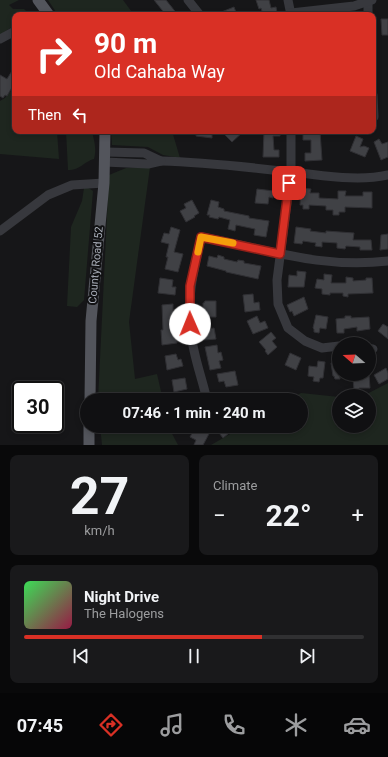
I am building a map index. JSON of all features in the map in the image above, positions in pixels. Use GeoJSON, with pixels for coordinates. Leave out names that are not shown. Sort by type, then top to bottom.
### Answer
{"type":"FeatureCollection","features":[{"type":"Feature","properties":{"kind":"main road","name":"County Road 52"},"geometry":{"type":"LineString","coordinates":[[90,393],[92,321],[104,183],[105,134]]}},
{"type":"Feature","properties":{"kind":"main road"},"geometry":{"type":"LineString","coordinates":[[89,433],[89,445]]}},
{"type":"Feature","properties":{"kind":"street"},"geometry":{"type":"LineString","coordinates":[[188,0],[198,12]]}},
{"type":"Feature","properties":{"kind":"street"},"geometry":{"type":"LineString","coordinates":[[288,0],[291,12]]}},
{"type":"Feature","properties":{"kind":"street"},"geometry":{"type":"LineString","coordinates":[[307,12],[354,6],[369,1],[368,12]]}},
{"type":"Feature","properties":{"kind":"street"},"geometry":{"type":"LineString","coordinates":[[0,39],[12,33]]}},
{"type":"Feature","properties":{"kind":"street"},"geometry":{"type":"LineString","coordinates":[[291,134],[291,172],[277,280],[278,304],[288,328],[305,341],[322,348],[332,347]]}},
{"type":"Feature","properties":{"kind":"street"},"geometry":{"type":"LineString","coordinates":[[105,157],[148,164],[161,161],[191,162],[366,178],[388,175]]}},
{"type":"Feature","properties":{"kind":"street"},"geometry":{"type":"LineString","coordinates":[[0,231],[48,195],[72,185],[104,183]]}},
{"type":"Feature","properties":{"kind":"street"},"geometry":{"type":"LineString","coordinates":[[205,393],[191,335],[189,314],[190,286],[201,237],[305,260],[366,264],[388,261]]}},
{"type":"Feature","properties":{"kind":"shaded area"},"geometry":{"type":"Polygon","coordinates":[[[0,0],[19,0],[9,5],[13,9],[24,9],[26,12],[12,12],[12,27],[0,35],[0,0]]]}},
{"type":"Feature","properties":{"kind":"shaded area"},"geometry":{"type":"Polygon","coordinates":[[[48,0],[123,0],[132,12],[56,12],[48,0]]]}},
{"type":"Feature","properties":{"kind":"shaded area"},"geometry":{"type":"Polygon","coordinates":[[[12,90],[12,134],[57,134],[59,159],[0,154],[0,101],[5,98],[12,90]]]}},
{"type":"Feature","properties":{"kind":"shaded area"},"geometry":{"type":"Polygon","coordinates":[[[66,134],[93,134],[95,148],[94,159],[76,169],[68,170],[66,134]]]}},
{"type":"Feature","properties":{"kind":"shaded area"},"geometry":{"type":"Polygon","coordinates":[[[111,134],[173,134],[180,158],[163,155],[148,147],[112,145],[111,134]]]}},
{"type":"Feature","properties":{"kind":"shaded area"},"geometry":{"type":"Polygon","coordinates":[[[150,167],[129,322],[135,379],[157,374],[161,393],[98,393],[109,175],[126,168],[150,167]]]}},
{"type":"Feature","properties":{"kind":"shaded area"},"geometry":{"type":"Polygon","coordinates":[[[87,187],[93,191],[84,300],[77,307],[67,306],[71,227],[82,201],[84,188],[87,187]]]}},
{"type":"Feature","properties":{"kind":"shaded area"},"geometry":{"type":"Polygon","coordinates":[[[388,383],[388,445],[211,445],[232,433],[308,433],[308,394],[332,396],[332,433],[376,433],[376,389],[388,383]]]}},
{"type":"Feature","properties":{"kind":"shaded area"},"geometry":{"type":"Polygon","coordinates":[[[101,433],[172,433],[178,445],[102,445],[101,433]]]}},
{"type":"Feature","properties":{"kind":"building"},"geometry":{"type":"Polygon","coordinates":[[[154,0],[166,0],[176,12],[164,12],[154,0]]]}},
{"type":"Feature","properties":{"kind":"building"},"geometry":{"type":"Polygon","coordinates":[[[256,0],[269,0],[271,8],[276,7],[277,12],[262,12],[261,8],[259,9],[256,0]]]}},
{"type":"Feature","properties":{"kind":"building"},"geometry":{"type":"Polygon","coordinates":[[[234,7],[236,12],[222,12],[234,7]]]}},
{"type":"Feature","properties":{"kind":"building"},"geometry":{"type":"Polygon","coordinates":[[[381,19],[388,19],[388,35],[382,35],[381,19]]]}},
{"type":"Feature","properties":{"kind":"building"},"geometry":{"type":"Polygon","coordinates":[[[12,71],[12,87],[7,96],[5,95],[3,98],[0,96],[0,75],[7,79],[12,71]]]}},
{"type":"Feature","properties":{"kind":"building"},"geometry":{"type":"Polygon","coordinates":[[[196,134],[212,134],[212,138],[196,136],[196,134]]]}},
{"type":"Feature","properties":{"kind":"building"},"geometry":{"type":"Polygon","coordinates":[[[224,134],[241,134],[232,142],[224,134]]]}},
{"type":"Feature","properties":{"kind":"building"},"geometry":{"type":"Polygon","coordinates":[[[264,134],[280,134],[280,136],[273,136],[274,150],[279,150],[279,157],[263,157],[264,134]]]}},
{"type":"Feature","properties":{"kind":"building"},"geometry":{"type":"Polygon","coordinates":[[[303,134],[320,134],[322,160],[305,161],[305,153],[311,153],[311,140],[303,140],[303,134]]]}},
{"type":"Feature","properties":{"kind":"building"},"geometry":{"type":"Polygon","coordinates":[[[356,136],[363,139],[360,147],[364,146],[369,148],[365,157],[350,151],[356,136]]]}},
{"type":"Feature","properties":{"kind":"building"},"geometry":{"type":"Polygon","coordinates":[[[379,139],[382,144],[388,142],[388,157],[381,160],[374,142],[379,139]]]}},
{"type":"Feature","properties":{"kind":"building"},"geometry":{"type":"Polygon","coordinates":[[[301,188],[311,189],[310,193],[319,193],[319,198],[338,199],[338,191],[346,191],[345,196],[363,196],[363,192],[372,192],[372,208],[345,207],[345,212],[339,212],[339,215],[333,215],[333,210],[326,210],[326,206],[309,205],[309,209],[303,209],[303,205],[300,205],[301,188]]]}},
{"type":"Feature","properties":{"kind":"building"},"geometry":{"type":"Polygon","coordinates":[[[257,189],[274,191],[273,198],[269,197],[268,204],[255,203],[257,189]]]}},
{"type":"Feature","properties":{"kind":"building"},"geometry":{"type":"Polygon","coordinates":[[[192,200],[199,213],[186,222],[180,211],[186,208],[184,204],[192,200]]]}},
{"type":"Feature","properties":{"kind":"building"},"geometry":{"type":"Polygon","coordinates":[[[211,200],[219,202],[218,207],[224,209],[224,211],[249,216],[249,218],[269,221],[266,237],[254,235],[255,229],[236,225],[235,231],[228,229],[230,220],[219,217],[218,219],[209,217],[210,215],[207,215],[211,200]]]}},
{"type":"Feature","properties":{"kind":"building"},"geometry":{"type":"Polygon","coordinates":[[[171,227],[180,230],[174,252],[183,254],[178,272],[165,269],[169,244],[161,242],[164,233],[169,234],[171,227]]]}},
{"type":"Feature","properties":{"kind":"building"},"geometry":{"type":"Polygon","coordinates":[[[296,227],[326,233],[326,231],[354,233],[353,240],[371,240],[372,250],[360,250],[360,247],[346,246],[345,249],[337,248],[337,243],[322,242],[322,247],[315,246],[316,243],[303,241],[302,244],[294,243],[296,227]]]}},
{"type":"Feature","properties":{"kind":"building"},"geometry":{"type":"Polygon","coordinates":[[[388,234],[388,249],[380,250],[381,235],[388,234]]]}},
{"type":"Feature","properties":{"kind":"building"},"geometry":{"type":"Polygon","coordinates":[[[218,255],[224,257],[224,259],[237,262],[238,260],[244,261],[244,263],[261,266],[258,279],[207,266],[209,256],[217,258],[218,255]]]}},
{"type":"Feature","properties":{"kind":"building"},"geometry":{"type":"Polygon","coordinates":[[[297,271],[306,272],[304,287],[288,287],[289,275],[297,276],[297,271]]]}},
{"type":"Feature","properties":{"kind":"building"},"geometry":{"type":"Polygon","coordinates":[[[324,274],[332,275],[331,283],[346,283],[346,277],[353,278],[353,281],[372,278],[373,293],[348,294],[348,297],[343,296],[343,293],[330,293],[330,295],[322,294],[322,289],[315,288],[317,279],[324,280],[324,274]]]}},
{"type":"Feature","properties":{"kind":"building"},"geometry":{"type":"Polygon","coordinates":[[[160,278],[173,280],[172,287],[176,287],[175,295],[158,293],[160,278]]]}},
{"type":"Feature","properties":{"kind":"building"},"geometry":{"type":"Polygon","coordinates":[[[253,294],[254,303],[259,302],[260,310],[245,312],[243,295],[253,294]]]}},
{"type":"Feature","properties":{"kind":"building"},"geometry":{"type":"Polygon","coordinates":[[[304,297],[308,309],[294,316],[292,311],[290,312],[287,305],[304,297]]]}},
{"type":"Feature","properties":{"kind":"building"},"geometry":{"type":"Polygon","coordinates":[[[205,301],[216,301],[216,317],[203,317],[203,303],[205,301]]]}},
{"type":"Feature","properties":{"kind":"building"},"geometry":{"type":"Polygon","coordinates":[[[173,304],[173,329],[174,336],[177,336],[177,343],[162,345],[162,305],[173,304]]]}},
{"type":"Feature","properties":{"kind":"building"},"geometry":{"type":"Polygon","coordinates":[[[316,315],[328,317],[326,329],[320,328],[319,333],[314,332],[313,328],[316,315]]]}},
{"type":"Feature","properties":{"kind":"building"},"geometry":{"type":"Polygon","coordinates":[[[257,316],[260,323],[265,321],[268,328],[253,334],[247,321],[257,316]]]}},
{"type":"Feature","properties":{"kind":"building"},"geometry":{"type":"Polygon","coordinates":[[[345,316],[351,316],[351,318],[369,317],[370,329],[357,331],[357,327],[344,329],[344,333],[337,333],[336,319],[345,318],[345,316]]]}},
{"type":"Feature","properties":{"kind":"building"},"geometry":{"type":"Polygon","coordinates":[[[383,324],[388,327],[388,339],[378,331],[383,324]]]}},
{"type":"Feature","properties":{"kind":"building"},"geometry":{"type":"Polygon","coordinates":[[[214,328],[216,339],[204,340],[202,330],[214,328]]]}},
{"type":"Feature","properties":{"kind":"building"},"geometry":{"type":"Polygon","coordinates":[[[271,332],[276,338],[272,341],[277,347],[268,355],[265,351],[266,350],[259,342],[271,332]]]}},
{"type":"Feature","properties":{"kind":"building"},"geometry":{"type":"Polygon","coordinates":[[[217,345],[218,353],[221,352],[223,360],[219,361],[221,368],[210,370],[205,347],[217,345]]]}},
{"type":"Feature","properties":{"kind":"building"},"geometry":{"type":"Polygon","coordinates":[[[290,353],[301,358],[296,370],[285,365],[290,353]]]}},
{"type":"Feature","properties":{"kind":"building"},"geometry":{"type":"Polygon","coordinates":[[[176,354],[178,360],[181,359],[183,366],[167,370],[165,356],[176,354]]]}},
{"type":"Feature","properties":{"kind":"building"},"geometry":{"type":"Polygon","coordinates":[[[318,361],[325,362],[323,378],[320,378],[319,382],[313,381],[314,377],[308,376],[309,366],[317,367],[318,361]]]}},
{"type":"Feature","properties":{"kind":"building"},"geometry":{"type":"Polygon","coordinates":[[[386,368],[388,379],[379,384],[376,379],[376,374],[386,368]]]}},
{"type":"Feature","properties":{"kind":"building"},"geometry":{"type":"Polygon","coordinates":[[[235,371],[238,385],[226,387],[224,381],[219,382],[217,374],[235,371]]]}},
{"type":"Feature","properties":{"kind":"building"},"geometry":{"type":"Polygon","coordinates":[[[185,378],[187,389],[174,392],[172,380],[185,378]]]}},
{"type":"Feature","properties":{"kind":"building"},"geometry":{"type":"Polygon","coordinates":[[[353,381],[370,381],[370,388],[354,389],[353,381]]]}},
{"type":"Feature","properties":{"kind":"building"},"geometry":{"type":"Polygon","coordinates":[[[192,433],[209,433],[203,445],[194,445],[196,440],[190,437],[192,433]]]}},
{"type":"Feature","properties":{"kind":"building"},"geometry":{"type":"Polygon","coordinates":[[[219,433],[229,433],[223,438],[219,433]]]}},
{"type":"Feature","properties":{"kind":"slow traffic"},"geometry":{"type":"LineString","coordinates":[[198,252],[201,237],[233,243]]}},
{"type":"Feature","properties":{"kind":"route"},"geometry":{"type":"LineString","coordinates":[[190,324],[190,286],[201,237],[280,254],[289,183]]}}]}
